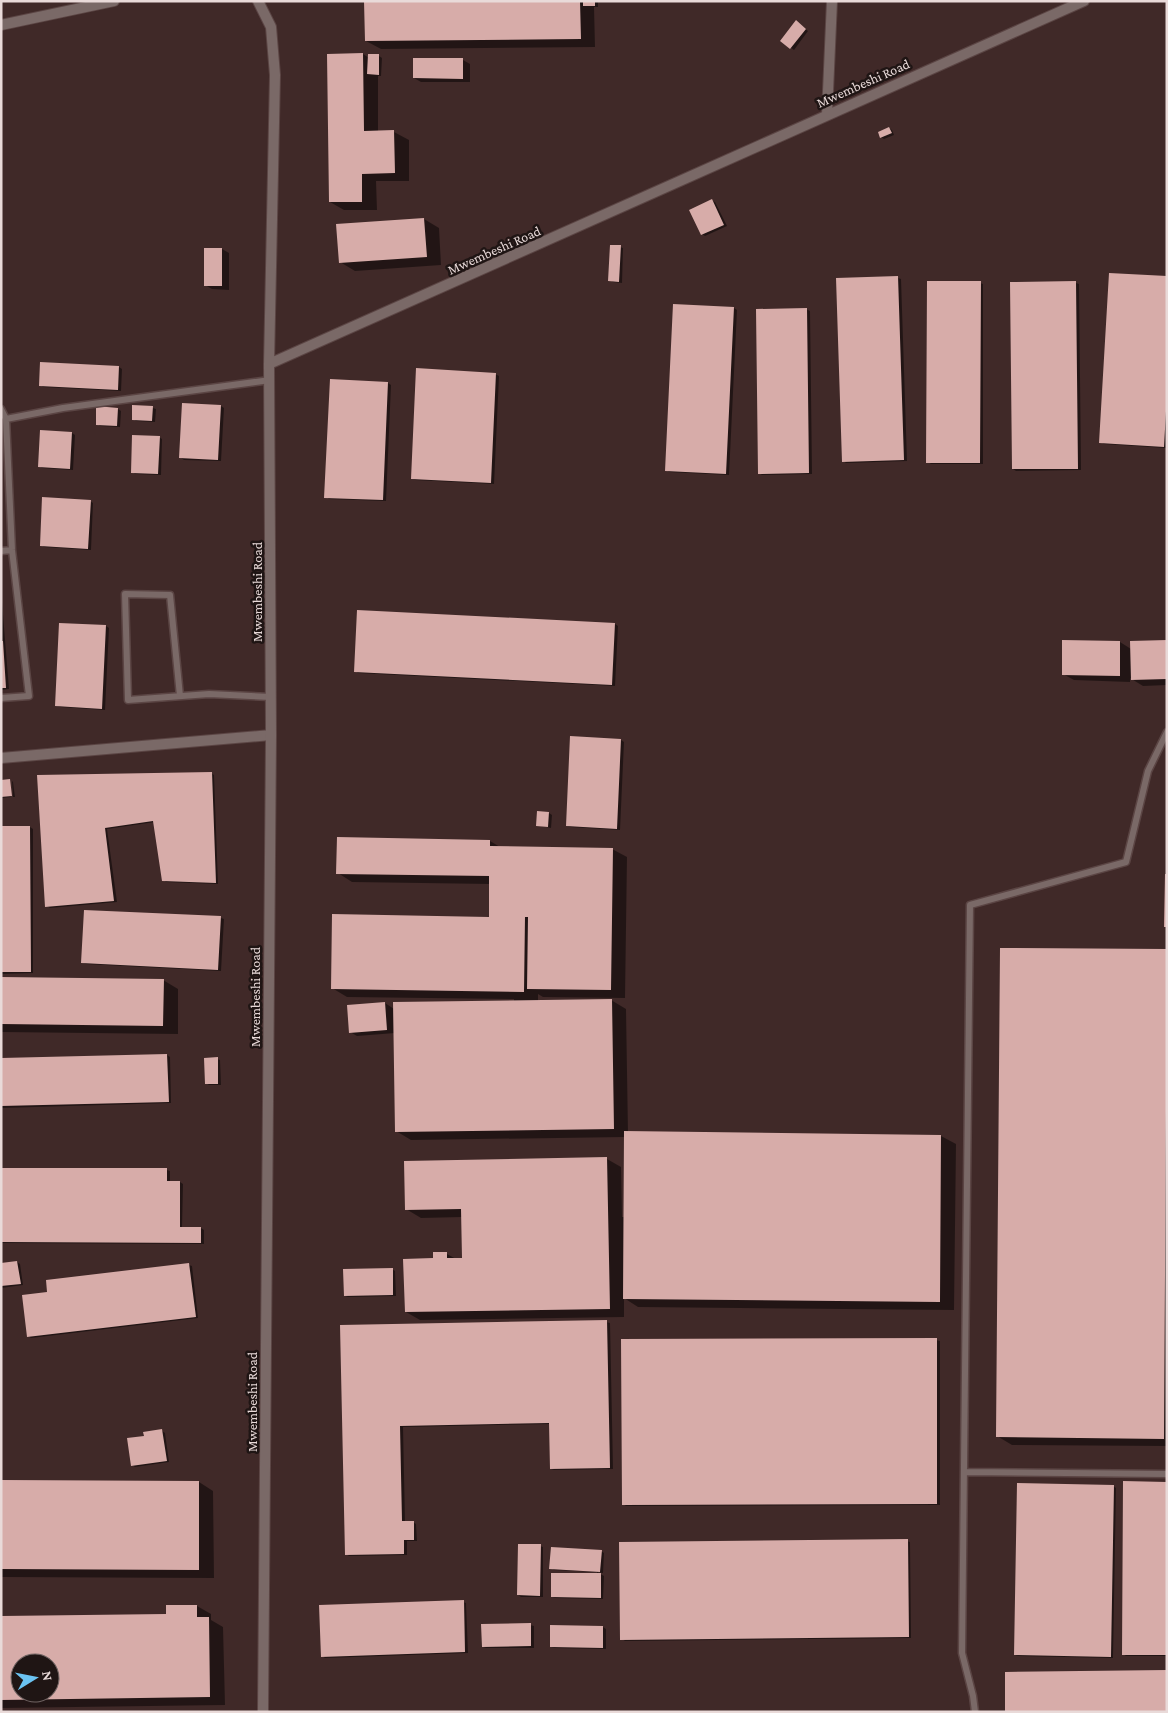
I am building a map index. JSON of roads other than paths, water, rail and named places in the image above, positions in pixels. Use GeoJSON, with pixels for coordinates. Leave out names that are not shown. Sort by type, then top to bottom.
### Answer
{"type":"FeatureCollection","features":[{"type":"Feature","properties":{"kind":"street"},"geometry":{"type":"LineString","coordinates":[[1,25],[114,1]]}},
{"type":"Feature","properties":{"kind":"street"},"geometry":{"type":"LineString","coordinates":[[827,114],[832,1]]}},
{"type":"Feature","properties":{"kind":"street","name":"Mwembeshi Road"},"geometry":{"type":"LineString","coordinates":[[263,1712],[271,735],[269,364],[566,234],[827,114],[1084,1]]}},
{"type":"Feature","properties":{"kind":"street"},"geometry":{"type":"LineString","coordinates":[[260,2],[271,27],[274,75],[269,364]]}},
{"type":"Feature","properties":{"kind":"street"},"geometry":{"type":"LineString","coordinates":[[1,758],[271,735]]}},
{"type":"Feature","properties":{"kind":"lane"},"geometry":{"type":"LineString","coordinates":[[6,419],[63,408],[270,380]]}},
{"type":"Feature","properties":{"kind":"lane"},"geometry":{"type":"LineString","coordinates":[[1,409],[6,419],[12,550],[29,696],[1,698]]}},
{"type":"Feature","properties":{"kind":"lane"},"geometry":{"type":"LineString","coordinates":[[1,551],[12,550]]}},
{"type":"Feature","properties":{"kind":"lane"},"geometry":{"type":"LineString","coordinates":[[180,696],[170,595],[124,594],[128,700],[209,694],[271,697]]}},
{"type":"Feature","properties":{"kind":"lane"},"geometry":{"type":"LineString","coordinates":[[975,1712],[962,1653],[970,905],[1126,862],[1148,771],[1167,732]]}},
{"type":"Feature","properties":{"kind":"lane"},"geometry":{"type":"LineString","coordinates":[[964,1472],[1167,1474]]}}]}
